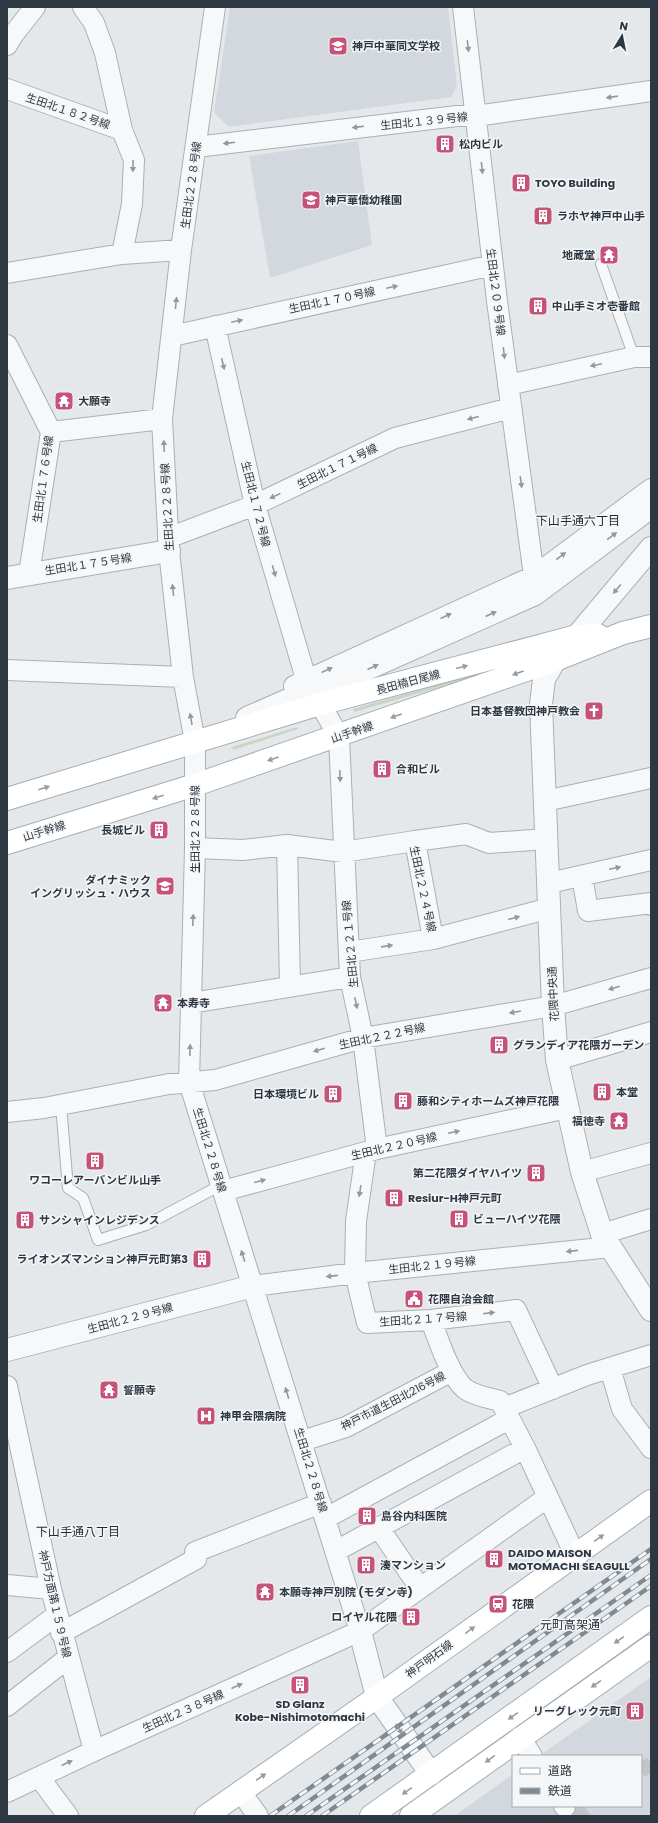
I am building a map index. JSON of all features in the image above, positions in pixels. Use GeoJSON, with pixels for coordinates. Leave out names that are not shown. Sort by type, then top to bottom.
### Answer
{"type":"FeatureCollection","features":[{"type":"Feature","properties":{"kind":"main road","name":"長田楠日尾線"},"geometry":{"type":"LineString","coordinates":[[555,660],[623,633],[651,626]]}},
{"type":"Feature","properties":{"kind":"main road","name":"長田楠日尾線"},"geometry":{"type":"LineString","coordinates":[[195,742],[312,691],[577,636],[623,633]]}},
{"type":"Feature","properties":{"kind":"main road","name":"山手幹線"},"geometry":{"type":"LineString","coordinates":[[7,843],[195,786],[339,737],[555,660]]}},
{"type":"Feature","properties":{"kind":"main road"},"geometry":{"type":"LineString","coordinates":[[7,799],[195,742]]}},
{"type":"Feature","properties":{"kind":"main road","name":"神戸明石線"},"geometry":{"type":"LineString","coordinates":[[206,1816],[377,1697],[651,1501]]}},
{"type":"Feature","properties":{"kind":"main road"},"geometry":{"type":"LineString","coordinates":[[371,1816],[651,1617]]}},
{"type":"Feature","properties":{"kind":"main road"},"geometry":{"type":"LineString","coordinates":[[411,1816],[520,1737],[651,1646]]}},
{"type":"Feature","properties":{"kind":"street"},"geometry":{"type":"LineString","coordinates":[[7,45],[35,7]]}},
{"type":"Feature","properties":{"kind":"street"},"geometry":{"type":"LineString","coordinates":[[83,7],[94,23],[105,52],[122,130]]}},
{"type":"Feature","properties":{"kind":"street","name":"生田北２２８号線"},"geometry":{"type":"LineString","coordinates":[[215,7],[181,250],[162,419],[169,544],[183,677],[195,742],[195,848],[189,1082],[324,1511],[360,1631]]}},
{"type":"Feature","properties":{"kind":"street","name":"生田北２０９号線"},"geometry":{"type":"LineString","coordinates":[[463,7],[508,385],[534,576]]}},
{"type":"Feature","properties":{"kind":"street","name":"生田北１８２号線"},"geometry":{"type":"LineString","coordinates":[[7,89],[122,130],[134,160],[132,204],[122,254]]}},
{"type":"Feature","properties":{"kind":"street","name":"生田北１３９号線"},"geometry":{"type":"LineString","coordinates":[[196,147],[457,116],[476,116],[651,91]]}},
{"type":"Feature","properties":{"kind":"street"},"geometry":{"type":"LineString","coordinates":[[7,273],[122,254],[181,250]]}},
{"type":"Feature","properties":{"kind":"street","name":"生田北１７０号線"},"geometry":{"type":"LineString","coordinates":[[172,336],[493,264]]}},
{"type":"Feature","properties":{"kind":"street","name":"生田北１７２号線"},"geometry":{"type":"LineString","coordinates":[[215,326],[255,505],[312,691],[339,737]]}},
{"type":"Feature","properties":{"kind":"street","name":"生田北１７６号線"},"geometry":{"type":"LineString","coordinates":[[7,345],[51,432],[29,574]]}},
{"type":"Feature","properties":{"kind":"street"},"geometry":{"type":"LineString","coordinates":[[508,385],[643,357]]}},
{"type":"Feature","properties":{"kind":"street","name":"生田北１７１号線"},"geometry":{"type":"LineString","coordinates":[[169,544],[255,505],[394,438],[511,408]]}},
{"type":"Feature","properties":{"kind":"street"},"geometry":{"type":"LineString","coordinates":[[51,432],[162,419]]}},
{"type":"Feature","properties":{"kind":"street"},"geometry":{"type":"LineString","coordinates":[[312,691],[534,576],[651,488]]}},
{"type":"Feature","properties":{"kind":"street"},"geometry":{"type":"LineString","coordinates":[[195,742],[312,691],[360,672],[535,594],[651,507]]}},
{"type":"Feature","properties":{"kind":"street","name":"生田北１７５号線"},"geometry":{"type":"LineString","coordinates":[[7,578],[169,544]]}},
{"type":"Feature","properties":{"kind":"street","name":"山手幹線"},"geometry":{"type":"LineString","coordinates":[[555,660],[651,548]]}},
{"type":"Feature","properties":{"kind":"street","name":"花隈中央通"},"geometry":{"type":"LineString","coordinates":[[555,660],[544,679],[541,704],[553,1006],[557,1060],[582,1172],[607,1240],[651,1310]]}},
{"type":"Feature","properties":{"kind":"street"},"geometry":{"type":"LineString","coordinates":[[7,670],[183,677]]}},
{"type":"Feature","properties":{"kind":"street","name":"生田北２２１号線"},"geometry":{"type":"LineString","coordinates":[[339,737],[343,852],[350,976],[363,1038],[372,1150]]}},
{"type":"Feature","properties":{"kind":"street"},"geometry":{"type":"LineString","coordinates":[[545,801],[651,778]]}},
{"type":"Feature","properties":{"kind":"street"},"geometry":{"type":"LineString","coordinates":[[415,841],[466,834],[489,843],[547,840]]}},
{"type":"Feature","properties":{"kind":"street","name":"生田北２２４号線"},"geometry":{"type":"LineString","coordinates":[[195,848],[243,850],[287,845],[343,852],[415,841],[433,939]]}},
{"type":"Feature","properties":{"kind":"street"},"geometry":{"type":"LineString","coordinates":[[287,845],[290,986]]}},
{"type":"Feature","properties":{"kind":"street"},"geometry":{"type":"LineString","coordinates":[[549,883],[651,860]]}},
{"type":"Feature","properties":{"kind":"street"},"geometry":{"type":"LineString","coordinates":[[582,876],[588,911],[651,903],[651,905]]}},
{"type":"Feature","properties":{"kind":"street"},"geometry":{"type":"LineString","coordinates":[[349,952],[433,939],[550,908]]}},
{"type":"Feature","properties":{"kind":"street"},"geometry":{"type":"LineString","coordinates":[[191,1003],[350,976]]}},
{"type":"Feature","properties":{"kind":"street","name":"生田北２２２号線"},"geometry":{"type":"LineString","coordinates":[[7,1112],[61,1105],[189,1082],[215,1080],[363,1038],[553,1006],[651,978]]}},
{"type":"Feature","properties":{"kind":"street"},"geometry":{"type":"LineString","coordinates":[[557,1060],[651,1032]]}},
{"type":"Feature","properties":{"kind":"street","name":"生田北２２０号線"},"geometry":{"type":"LineString","coordinates":[[222,1188],[372,1150],[567,1108]]}},
{"type":"Feature","properties":{"kind":"street","name":"生田北２１７号線"},"geometry":{"type":"LineString","coordinates":[[372,1150],[356,1221],[356,1273],[367,1322],[432,1320],[516,1310],[553,1389]]}},
{"type":"Feature","properties":{"kind":"street"},"geometry":{"type":"LineString","coordinates":[[582,1172],[651,1153]]}},
{"type":"Feature","properties":{"kind":"street","name":"生田北２１９号線"},"geometry":{"type":"LineString","coordinates":[[253,1286],[607,1240],[651,1219]]}},
{"type":"Feature","properties":{"kind":"street","name":"生田北２２９号線"},"geometry":{"type":"LineString","coordinates":[[7,1350],[253,1286]]}},
{"type":"Feature","properties":{"kind":"street"},"geometry":{"type":"LineString","coordinates":[[432,1320],[442,1351],[452,1371]]}},
{"type":"Feature","properties":{"kind":"street"},"geometry":{"type":"LineString","coordinates":[[7,1652],[59,1624],[196,1559],[195,1552],[324,1511],[553,1389],[651,1355]]}},
{"type":"Feature","properties":{"kind":"street"},"geometry":{"type":"LineString","coordinates":[[610,1368],[622,1409],[651,1448]]}},
{"type":"Feature","properties":{"kind":"street","name":"神戸市道生田北216号線"},"geometry":{"type":"LineString","coordinates":[[302,1441],[346,1427],[452,1371],[465,1389],[475,1394],[500,1401],[507,1413]]}},
{"type":"Feature","properties":{"kind":"street","name":"神戸方面第１５９号線"},"geometry":{"type":"LineString","coordinates":[[7,1386],[11,1423],[59,1624],[94,1751]]}},
{"type":"Feature","properties":{"kind":"street"},"geometry":{"type":"LineString","coordinates":[[507,1413],[575,1555]]}},
{"type":"Feature","properties":{"kind":"street"},"geometry":{"type":"LineString","coordinates":[[336,1551],[525,1448]]}},
{"type":"Feature","properties":{"kind":"street","name":"生田北２３８号線"},"geometry":{"type":"LineString","coordinates":[[7,1792],[94,1751],[360,1631],[548,1497]]}},
{"type":"Feature","properties":{"kind":"street"},"geometry":{"type":"LineString","coordinates":[[379,1528],[420,1588]]}},
{"type":"Feature","properties":{"kind":"street"},"geometry":{"type":"LineString","coordinates":[[7,1584],[51,1589]]}},
{"type":"Feature","properties":{"kind":"street"},"geometry":{"type":"LineString","coordinates":[[360,1631],[377,1697],[431,1774]]}},
{"type":"Feature","properties":{"kind":"street"},"geometry":{"type":"LineString","coordinates":[[7,1706],[68,1658]]}},
{"type":"Feature","properties":{"kind":"street"},"geometry":{"type":"LineString","coordinates":[[520,1737],[531,1755]]}},
{"type":"Feature","properties":{"kind":"street"},"geometry":{"type":"LineString","coordinates":[[39,1777],[68,1816]]}},
{"type":"Feature","properties":{"kind":"street"},"geometry":{"type":"LineString","coordinates":[[240,1791],[258,1816]]}},
{"type":"Feature","properties":{"kind":"lane"},"geometry":{"type":"LineString","coordinates":[[601,264],[643,357]]}},
{"type":"Feature","properties":{"kind":"lane"},"geometry":{"type":"LineString","coordinates":[[61,1105],[68,1188],[83,1198],[98,1240],[146,1225],[222,1188]]}},
{"type":"Feature","properties":{"kind":"shaded area","name":"神戸中華同文学校"},"geometry":{"type":"Polygon","coordinates":[[[230,7],[448,7],[457,86],[451,97],[229,127],[214,113],[230,7]]]}},
{"type":"Feature","properties":{"kind":"shaded area","name":"神戸華僑幼稚園"},"geometry":{"type":"Polygon","coordinates":[[[358,141],[372,245],[270,278],[249,156],[358,141]]]}},
{"type":"Feature","properties":{"kind":"shaded area"},"geometry":{"type":"Polygon","coordinates":[[[492,669],[493,672],[354,712],[353,709],[492,669]]]}},
{"type":"Feature","properties":{"kind":"shaded area"},"geometry":{"type":"Polygon","coordinates":[[[297,727],[298,729],[233,750],[232,747],[297,727]]]}},
{"type":"Feature","properties":{"kind":"shaded area"},"geometry":{"type":"Polygon","coordinates":[[[651,1677],[651,1816],[454,1816],[512,1775],[512,1807],[642,1807],[642,1755],[540,1755],[651,1677]]]}},
{"type":"Feature","properties":{"kind":"tunnel"},"geometry":{"type":"LineString","coordinates":[[642,1769],[651,1764]]}},
{"type":"Feature","properties":{"kind":"tunnel"},"geometry":{"type":"LineString","coordinates":[[573,1816],[586,1807]]}},
{"type":"Feature","properties":{"kind":"railway"},"geometry":{"type":"LineString","coordinates":[[270,1816],[651,1549]]}},
{"type":"Feature","properties":{"kind":"railway"},"geometry":{"type":"LineString","coordinates":[[288,1816],[651,1559]]}},
{"type":"Feature","properties":{"kind":"railway"},"geometry":{"type":"LineString","coordinates":[[306,1816],[651,1575]]}},
{"type":"Feature","properties":{"kind":"railway"},"geometry":{"type":"LineString","coordinates":[[322,1816],[651,1586]]}},
{"type":"Feature","properties":{"kind":"place","name":"神戸中華同文学校"},"geometry":{"type":"Point","coordinates":[338,46]}},
{"type":"Feature","properties":{"kind":"place","name":"松内ビル"},"geometry":{"type":"Point","coordinates":[445,144]}},
{"type":"Feature","properties":{"kind":"place","name":"TOYO Building"},"geometry":{"type":"Point","coordinates":[521,183]}},
{"type":"Feature","properties":{"kind":"place","name":"神戸華僑幼稚園"},"geometry":{"type":"Point","coordinates":[311,200]}},
{"type":"Feature","properties":{"kind":"place","name":"ラホヤ神戸中山手"},"geometry":{"type":"Point","coordinates":[543,216]}},
{"type":"Feature","properties":{"kind":"place","name":"地蔵堂"},"geometry":{"type":"Point","coordinates":[609,255]}},
{"type":"Feature","properties":{"kind":"place","name":"中山手ミオ壱番館"},"geometry":{"type":"Point","coordinates":[538,306]}},
{"type":"Feature","properties":{"kind":"place","name":"大願寺"},"geometry":{"type":"Point","coordinates":[64,401]}},
{"type":"Feature","properties":{"kind":"place","name":"日本基督教団神戸教会"},"geometry":{"type":"Point","coordinates":[594,711]}},
{"type":"Feature","properties":{"kind":"place","name":"合和ビル"},"geometry":{"type":"Point","coordinates":[382,769]}},
{"type":"Feature","properties":{"kind":"place","name":"長城ビル"},"geometry":{"type":"Point","coordinates":[159,830]}},
{"type":"Feature","properties":{"kind":"place","name":"ダイナミック イングリッシュ・ハウス"},"geometry":{"type":"Point","coordinates":[165,886]}},
{"type":"Feature","properties":{"kind":"place","name":"本寿寺"},"geometry":{"type":"Point","coordinates":[163,1003]}},
{"type":"Feature","properties":{"kind":"place","name":"グランディア花隈ガーデン"},"geometry":{"type":"Point","coordinates":[499,1045]}},
{"type":"Feature","properties":{"kind":"place","name":"本堂"},"geometry":{"type":"Point","coordinates":[602,1092]}},
{"type":"Feature","properties":{"kind":"place","name":"日本環境ビル"},"geometry":{"type":"Point","coordinates":[333,1094]}},
{"type":"Feature","properties":{"kind":"place","name":"藤和シティホームズ神戸花隈"},"geometry":{"type":"Point","coordinates":[403,1101]}},
{"type":"Feature","properties":{"kind":"place","name":"福徳寺"},"geometry":{"type":"Point","coordinates":[619,1121]}},
{"type":"Feature","properties":{"kind":"place","name":"ワコーレアーバンビル山手"},"geometry":{"type":"Point","coordinates":[95,1161]}},
{"type":"Feature","properties":{"kind":"place","name":"第二花隈ダイヤハイツ"},"geometry":{"type":"Point","coordinates":[536,1173]}},
{"type":"Feature","properties":{"kind":"place","name":"Resiur-H神戸元町"},"geometry":{"type":"Point","coordinates":[394,1198]}},
{"type":"Feature","properties":{"kind":"place","name":"ビューハイツ花隈"},"geometry":{"type":"Point","coordinates":[459,1219]}},
{"type":"Feature","properties":{"kind":"place","name":"サンシャインレジデンス"},"geometry":{"type":"Point","coordinates":[25,1220]}},
{"type":"Feature","properties":{"kind":"place","name":"ライオンズマンション神戸元町第3"},"geometry":{"type":"Point","coordinates":[202,1259]}},
{"type":"Feature","properties":{"kind":"place","name":"花隈自治会館"},"geometry":{"type":"Point","coordinates":[414,1299]}},
{"type":"Feature","properties":{"kind":"place","name":"誓願寺"},"geometry":{"type":"Point","coordinates":[109,1390]}},
{"type":"Feature","properties":{"kind":"place","name":"神甲会隈病院"},"geometry":{"type":"Point","coordinates":[206,1416]}},
{"type":"Feature","properties":{"kind":"place","name":"島谷内科医院"},"geometry":{"type":"Point","coordinates":[367,1516]}},
{"type":"Feature","properties":{"kind":"place","name":"DAIDO MAISON MOTOMACHI SEAGULL"},"geometry":{"type":"Point","coordinates":[494,1559]}},
{"type":"Feature","properties":{"kind":"place","name":"湊マンション"},"geometry":{"type":"Point","coordinates":[366,1565]}},
{"type":"Feature","properties":{"kind":"place","name":"本願寺神戸別院 (モダン寺)"},"geometry":{"type":"Point","coordinates":[265,1592]}},
{"type":"Feature","properties":{"kind":"place","name":"花隈"},"geometry":{"type":"Point","coordinates":[498,1604]}},
{"type":"Feature","properties":{"kind":"place","name":"ロイヤル花隈"},"geometry":{"type":"Point","coordinates":[411,1617]}},
{"type":"Feature","properties":{"kind":"place","name":"SD Glanz Kobe-Nishimotomachi"},"geometry":{"type":"Point","coordinates":[300,1685]}},
{"type":"Feature","properties":{"kind":"place","name":"リーグレック元町"},"geometry":{"type":"Point","coordinates":[635,1711]}},
{"type":"Feature","properties":{"kind":"district","name":"下山手通六丁目"},"geometry":{"type":"Point","coordinates":[578,521]}},
{"type":"Feature","properties":{"kind":"district","name":"下山手通八丁目"},"geometry":{"type":"Point","coordinates":[78,1532]}},
{"type":"Feature","properties":{"kind":"district","name":"元町高架通"},"geometry":{"type":"Point","coordinates":[570,1625]}}]}
